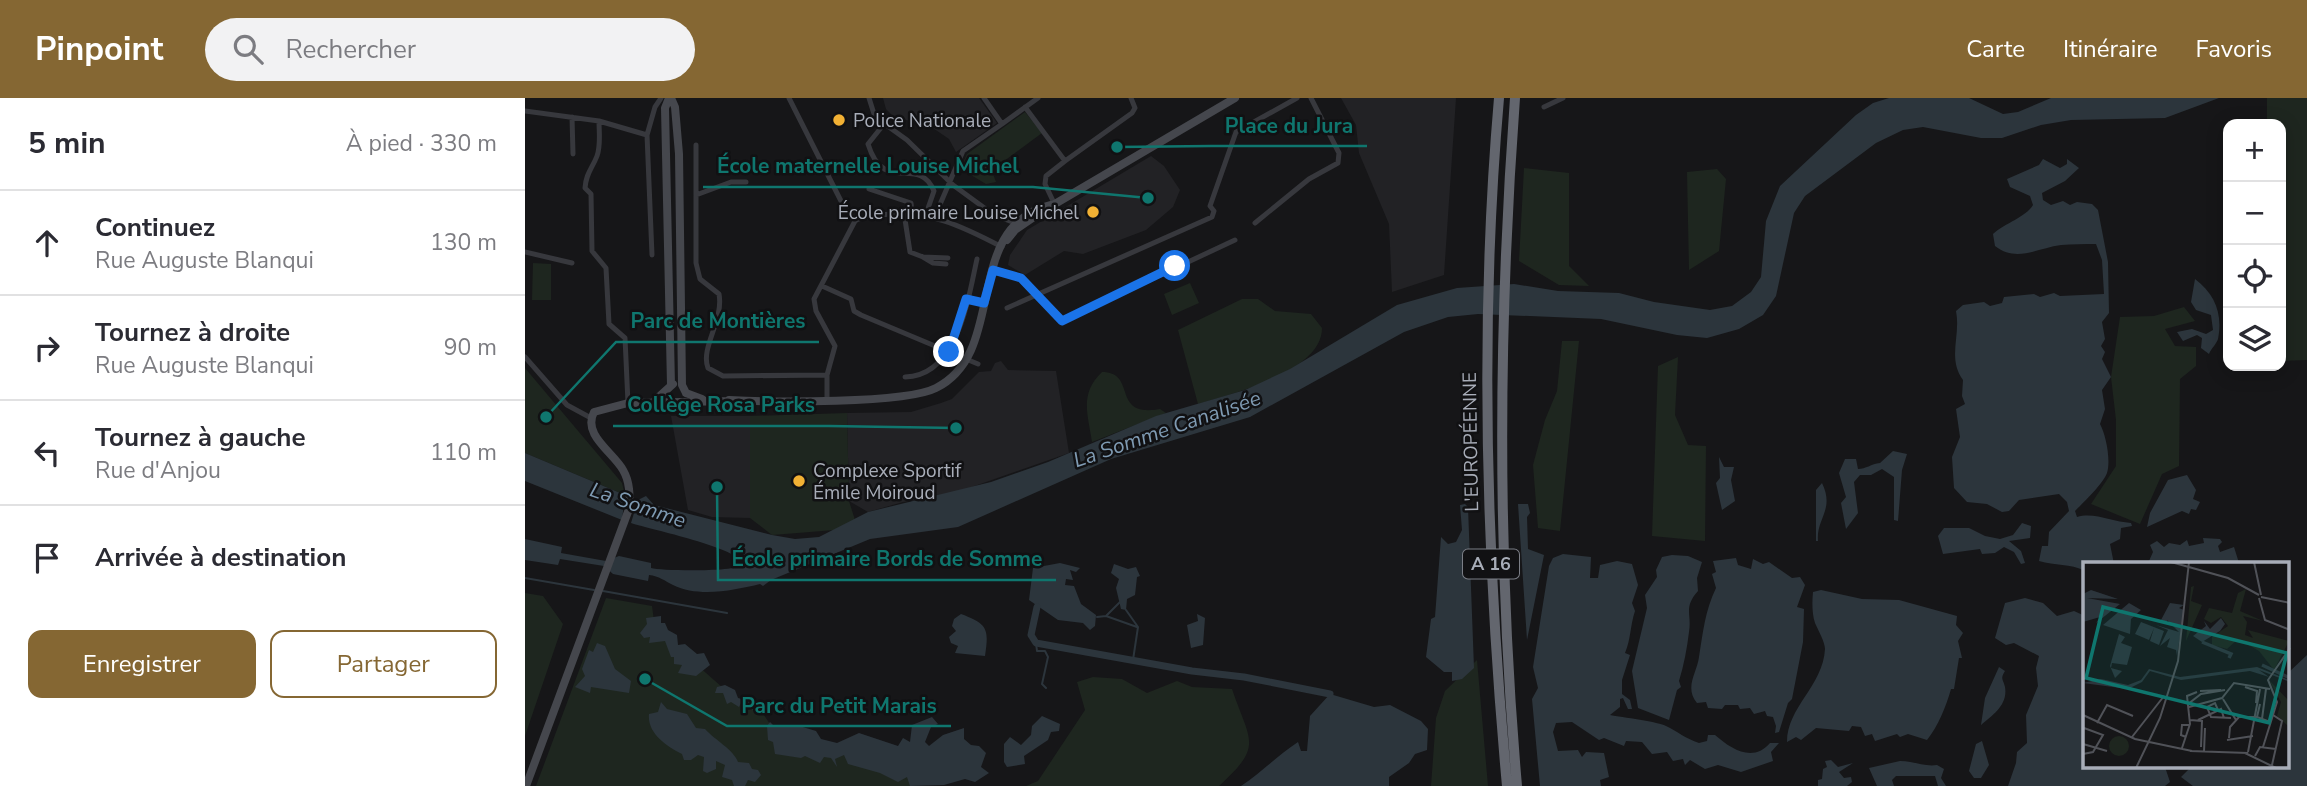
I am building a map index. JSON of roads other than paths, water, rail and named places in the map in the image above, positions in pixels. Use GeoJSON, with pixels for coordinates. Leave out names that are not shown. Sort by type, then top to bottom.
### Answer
{"type":"FeatureCollection","features":[{"type":"Feature","properties":{"kind":"highway","name":"L'EUROPÉENNE"},"geometry":{"type":"LineString","coordinates":[[1499,98],[1488,258],[1486,341],[1492,593],[1507,786]]}},
{"type":"Feature","properties":{"kind":"highway","name":"L'EUROPÉENNE"},"geometry":{"type":"LineString","coordinates":[[1515,98],[1504,259],[1501,538],[1517,786]]}},
{"type":"Feature","properties":{"kind":"street"},"geometry":{"type":"LineString","coordinates":[[652,255],[647,135],[655,107],[661,98]]}},
{"type":"Feature","properties":{"kind":"street"},"geometry":{"type":"LineString","coordinates":[[670,98],[665,108],[667,395],[676,402]]}},
{"type":"Feature","properties":{"kind":"street"},"geometry":{"type":"LineString","coordinates":[[670,98],[675,107],[679,154],[684,389],[676,402]]}},
{"type":"Feature","properties":{"kind":"street"},"geometry":{"type":"LineString","coordinates":[[789,98],[842,204],[855,221]]}},
{"type":"Feature","properties":{"kind":"street"},"geometry":{"type":"LineString","coordinates":[[869,98],[875,117],[907,140],[950,182],[994,215],[1014,223]]}},
{"type":"Feature","properties":{"kind":"street"},"geometry":{"type":"LineString","coordinates":[[984,98],[1002,124]]}},
{"type":"Feature","properties":{"kind":"street"},"geometry":{"type":"LineString","coordinates":[[1052,204],[1045,184],[1046,176],[1132,113],[1135,108],[1131,98]]}},
{"type":"Feature","properties":{"kind":"street"},"geometry":{"type":"LineString","coordinates":[[1007,308],[1212,217],[1214,211],[1210,206],[1236,132],[1297,98]]}},
{"type":"Feature","properties":{"kind":"street"},"geometry":{"type":"LineString","coordinates":[[1255,223],[1309,180],[1338,163],[1339,153],[1311,98]]}},
{"type":"Feature","properties":{"kind":"street"},"geometry":{"type":"LineString","coordinates":[[1544,107],[1563,98]]}},
{"type":"Feature","properties":{"kind":"street"},"geometry":{"type":"LineString","coordinates":[[936,216],[963,151],[1036,99]]}},
{"type":"Feature","properties":{"kind":"street"},"geometry":{"type":"LineString","coordinates":[[1009,233],[1052,204],[1229,99]]}},
{"type":"Feature","properties":{"kind":"street"},"geometry":{"type":"LineString","coordinates":[[1025,107],[1065,161]]}},
{"type":"Feature","properties":{"kind":"street"},"geometry":{"type":"LineString","coordinates":[[525,111],[599,121],[647,135]]}},
{"type":"Feature","properties":{"kind":"street"},"geometry":{"type":"LineString","coordinates":[[572,117],[573,154]]}},
{"type":"Feature","properties":{"kind":"street"},"geometry":{"type":"LineString","coordinates":[[599,121],[599,149],[596,160],[586,173],[585,188],[590,194],[592,251],[606,268],[609,324],[625,338],[628,403]]}},
{"type":"Feature","properties":{"kind":"street"},"geometry":{"type":"LineString","coordinates":[[884,124],[868,144],[874,160],[883,170],[919,174],[927,180],[934,191],[926,214]]}},
{"type":"Feature","properties":{"kind":"street"},"geometry":{"type":"LineString","coordinates":[[696,145],[698,274],[719,294],[721,306],[706,356],[708,368],[723,376],[827,375]]}},
{"type":"Feature","properties":{"kind":"street"},"geometry":{"type":"LineString","coordinates":[[696,195],[731,182],[746,182]]}},
{"type":"Feature","properties":{"kind":"street"},"geometry":{"type":"LineString","coordinates":[[869,189],[903,198],[911,203],[912,212]]}},
{"type":"Feature","properties":{"kind":"street"},"geometry":{"type":"LineString","coordinates":[[591,418],[600,409],[628,403],[903,397],[924,394],[953,377],[965,359],[1001,247],[1014,223],[1052,204]]}},
{"type":"Feature","properties":{"kind":"street"},"geometry":{"type":"LineString","coordinates":[[855,221],[912,212],[926,214],[936,216],[1001,247]]}},
{"type":"Feature","properties":{"kind":"street"},"geometry":{"type":"LineString","coordinates":[[904,213],[910,252],[933,264],[947,261]]}},
{"type":"Feature","properties":{"kind":"street"},"geometry":{"type":"LineString","coordinates":[[827,399],[827,375],[835,346],[813,304],[855,221]]}},
{"type":"Feature","properties":{"kind":"street"},"geometry":{"type":"LineString","coordinates":[[993,270],[1021,278],[1057,318],[1068,320],[1175,266],[1209,255],[1235,240]]}},
{"type":"Feature","properties":{"kind":"street"},"geometry":{"type":"LineString","coordinates":[[525,253],[572,263]]}},
{"type":"Feature","properties":{"kind":"street"},"geometry":{"type":"LineString","coordinates":[[905,377],[917,377],[928,371],[949,352],[977,259]]}},
{"type":"Feature","properties":{"kind":"street"},"geometry":{"type":"LineString","coordinates":[[822,286],[851,299],[855,311],[860,315],[978,364]]}},
{"type":"Feature","properties":{"kind":"street"},"geometry":{"type":"LineString","coordinates":[[966,299],[984,303]]}},
{"type":"Feature","properties":{"kind":"street"},"geometry":{"type":"LineString","coordinates":[[525,357],[567,405],[591,418]]}},
{"type":"Feature","properties":{"kind":"street"},"geometry":{"type":"LineString","coordinates":[[669,387],[684,389],[697,399],[734,401]]}},
{"type":"Feature","properties":{"kind":"street"},"geometry":{"type":"LineString","coordinates":[[652,403],[669,387]]}},
{"type":"Feature","properties":{"kind":"street"},"geometry":{"type":"LineString","coordinates":[[526,786],[626,520],[630,496],[624,471],[593,432],[591,418]]}},
{"type":"Feature","properties":{"kind":"water"},"geometry":{"type":"Polygon","coordinates":[[[1889,98],[1969,98],[2003,114],[2018,112],[2051,98],[2219,98],[2165,118],[2071,120],[2041,125],[2002,138],[1981,138],[1923,127],[1903,130],[1876,143],[1805,196],[1794,213],[1776,296],[1763,315],[1739,329],[1707,338],[1677,335],[1601,319],[1478,314],[1448,317],[1404,332],[1250,417],[1111,459],[958,527],[870,539],[771,580],[763,586],[760,584],[728,590],[694,591],[649,575],[648,581],[613,574],[604,566],[560,559],[558,565],[525,560],[525,539],[562,547],[561,553],[606,561],[619,556],[651,563],[651,568],[658,569],[727,569],[745,565],[739,558],[711,546],[631,523],[638,500],[646,496],[654,505],[772,535],[795,539],[819,537],[868,512],[991,482],[1048,462],[1156,416],[1245,390],[1290,369],[1397,305],[1457,288],[1514,284],[1558,291],[1619,293],[1654,302],[1710,310],[1732,306],[1751,292],[1761,277],[1766,221],[1780,186],[1856,115],[1873,103],[1889,98]]]}},
{"type":"Feature","properties":{"kind":"water"},"geometry":{"type":"Polygon","coordinates":[[[2043,159],[2060,168],[2067,164],[2067,159],[2079,168],[2065,181],[2042,193],[2043,200],[2051,205],[2063,201],[2070,205],[2077,202],[2092,204],[2098,210],[2108,262],[2109,313],[2102,322],[2105,339],[2101,346],[2105,352],[2102,359],[2111,377],[2102,390],[2105,409],[2100,424],[2107,448],[2108,468],[2093,493],[2075,511],[2077,517],[2097,516],[2131,523],[2132,526],[2121,528],[2120,539],[2110,544],[2114,562],[2083,562],[2083,570],[2039,561],[2042,546],[2048,546],[2049,532],[2069,511],[2067,502],[2059,494],[2019,500],[2009,511],[2002,512],[1987,504],[1967,502],[1954,488],[1952,457],[1960,437],[1956,409],[1965,404],[1962,396],[1963,380],[1958,372],[1955,355],[1956,311],[1963,305],[1984,302],[1990,306],[2002,303],[2004,297],[2034,294],[2040,297],[2054,293],[2060,296],[2104,294],[2102,260],[2096,244],[2061,245],[2019,254],[2003,251],[1995,246],[1993,234],[2033,205],[2030,196],[2010,187],[2007,179],[2039,165],[2043,159]]]}},
{"type":"Feature","properties":{"kind":"water"},"geometry":{"type":"Polygon","coordinates":[[[2195,279],[2208,291],[2218,313],[2218,339],[2209,354],[2201,348],[2202,338],[2197,335],[2183,341],[2177,332],[2192,329],[2206,334],[2213,330],[2211,315],[2196,310],[2191,302],[2195,279]]]}},
{"type":"Feature","properties":{"kind":"water"},"geometry":{"type":"Polygon","coordinates":[[[1893,451],[1907,454],[1902,470],[1898,521],[1894,520],[1894,477],[1882,469],[1871,475],[1860,475],[1854,482],[1858,513],[1846,529],[1841,503],[1846,497],[1839,473],[1845,459],[1856,459],[1858,469],[1861,469],[1880,463],[1893,451]]]}},
{"type":"Feature","properties":{"kind":"water"},"geometry":{"type":"Polygon","coordinates":[[[525,453],[625,495],[622,520],[525,481],[525,453]]]}},
{"type":"Feature","properties":{"kind":"water"},"geometry":{"type":"Polygon","coordinates":[[[1719,457],[1724,467],[1734,467],[1731,480],[1735,501],[1722,510],[1716,483],[1720,478],[1719,457]]]}},
{"type":"Feature","properties":{"kind":"water"},"geometry":{"type":"Polygon","coordinates":[[[2187,475],[2196,490],[2193,499],[2200,502],[2196,510],[2191,509],[2189,514],[2182,511],[2147,527],[2150,513],[2168,480],[2187,475]]]}},
{"type":"Feature","properties":{"kind":"water"},"geometry":{"type":"Polygon","coordinates":[[[1822,483],[1827,500],[1816,541],[1816,490],[1822,483]]]}},
{"type":"Feature","properties":{"kind":"water"},"geometry":{"type":"Polygon","coordinates":[[[1465,504],[1468,507],[1474,668],[1462,679],[1452,681],[1452,672],[1444,672],[1426,657],[1431,619],[1435,617],[1441,537],[1448,544],[1456,542],[1462,530],[1460,505],[1465,504]]]}},
{"type":"Feature","properties":{"kind":"water"},"geometry":{"type":"Polygon","coordinates":[[[1518,504],[1528,504],[1530,513],[1527,517],[1528,549],[1544,555],[1527,640],[1518,504]]]}},
{"type":"Feature","properties":{"kind":"water"},"geometry":{"type":"Polygon","coordinates":[[[2022,523],[2031,526],[2030,538],[2009,541],[2021,551],[2025,563],[2021,564],[2014,552],[2004,547],[1995,553],[1982,554],[1980,549],[1943,554],[1938,536],[1944,528],[1969,528],[1985,536],[2000,539],[2013,535],[2022,523]]]}},
{"type":"Feature","properties":{"kind":"water"},"geometry":{"type":"Polygon","coordinates":[[[2203,538],[2220,539],[2220,552],[2234,547],[2239,562],[2149,561],[2153,552],[2150,545],[2157,541],[2164,547],[2169,543],[2180,545],[2187,540],[2189,546],[2204,543],[2203,538]]]}},
{"type":"Feature","properties":{"kind":"water"},"geometry":{"type":"Polygon","coordinates":[[[1563,554],[1591,557],[1590,578],[1598,578],[1600,565],[1617,561],[1632,564],[1638,585],[1632,603],[1635,611],[1625,653],[1630,655],[1622,680],[1622,694],[1630,700],[1632,709],[1628,709],[1623,698],[1620,699],[1620,707],[1610,715],[1662,724],[1699,743],[1707,741],[1708,735],[1715,735],[1742,752],[1756,752],[1770,743],[1779,743],[1771,752],[1773,761],[1741,772],[1718,765],[1705,769],[1690,760],[1685,765],[1683,759],[1673,761],[1667,752],[1652,754],[1642,742],[1626,741],[1624,746],[1604,738],[1599,740],[1572,722],[1556,723],[1553,732],[1558,751],[1578,750],[1582,757],[1586,752],[1604,753],[1609,777],[1600,780],[1601,786],[1540,786],[1532,699],[1538,688],[1533,667],[1549,566],[1553,558],[1563,554]]]}},
{"type":"Feature","properties":{"kind":"water"},"geometry":{"type":"Polygon","coordinates":[[[1688,556],[1702,562],[1697,578],[1698,591],[1689,606],[1690,625],[1679,681],[1681,687],[1677,690],[1669,720],[1638,708],[1632,671],[1647,608],[1645,595],[1657,577],[1656,570],[1662,557],[1688,556]]]}},
{"type":"Feature","properties":{"kind":"water"},"geometry":{"type":"Polygon","coordinates":[[[1736,558],[1738,565],[1751,569],[1753,559],[1763,564],[1769,562],[1792,578],[1800,577],[1805,585],[1797,607],[1804,609],[1803,642],[1792,699],[1788,703],[1779,732],[1775,733],[1773,717],[1767,716],[1765,711],[1754,714],[1750,708],[1740,709],[1738,705],[1725,705],[1722,709],[1708,708],[1706,702],[1697,703],[1693,697],[1692,680],[1698,663],[1707,613],[1716,588],[1712,574],[1716,572],[1713,561],[1736,558]]]}},
{"type":"Feature","properties":{"kind":"water"},"geometry":{"type":"Polygon","coordinates":[[[1060,563],[1080,568],[1076,572],[1070,570],[1073,580],[1066,579],[1065,585],[1074,586],[1081,604],[1096,615],[1095,626],[1090,630],[1083,623],[1058,620],[1029,600],[1033,568],[1060,563]]]}},
{"type":"Feature","properties":{"kind":"water"},"geometry":{"type":"Polygon","coordinates":[[[1114,564],[1128,569],[1136,567],[1140,576],[1137,577],[1135,595],[1127,599],[1126,610],[1121,609],[1116,588],[1119,579],[1111,573],[1114,564]]]}},
{"type":"Feature","properties":{"kind":"water"},"geometry":{"type":"Polygon","coordinates":[[[1821,590],[1862,599],[1899,600],[1957,616],[1956,625],[1963,633],[1958,641],[1962,658],[1959,658],[1954,689],[1951,689],[1935,729],[1927,740],[1908,734],[1900,737],[1897,734],[1875,741],[1872,734],[1865,736],[1861,727],[1852,726],[1849,731],[1816,728],[1801,740],[1796,737],[1787,742],[1793,718],[1823,662],[1825,646],[1815,623],[1813,608],[1813,592],[1821,590]]]}},
{"type":"Feature","properties":{"kind":"water"},"geometry":{"type":"Polygon","coordinates":[[[2025,598],[2043,603],[2057,616],[2074,611],[2083,615],[2083,768],[2165,768],[2170,782],[2165,786],[2008,786],[2017,752],[2027,743],[2026,715],[2038,686],[2036,668],[2039,656],[2014,643],[2006,645],[1995,638],[2005,603],[2025,598]]]}},
{"type":"Feature","properties":{"kind":"water"},"geometry":{"type":"Polygon","coordinates":[[[961,614],[977,621],[985,629],[985,656],[955,653],[958,646],[951,643],[949,637],[956,631],[952,626],[954,619],[961,614]]]}},
{"type":"Feature","properties":{"kind":"water"},"geometry":{"type":"Polygon","coordinates":[[[1197,614],[1205,618],[1203,645],[1191,648],[1187,625],[1198,621],[1197,614]]]}},
{"type":"Feature","properties":{"kind":"water"},"geometry":{"type":"Polygon","coordinates":[[[661,616],[661,623],[665,623],[668,630],[677,635],[678,645],[685,644],[697,654],[704,653],[710,665],[696,676],[678,673],[682,665],[674,664],[674,657],[671,657],[665,641],[649,643],[650,637],[644,638],[640,633],[647,624],[646,618],[661,616]]]}},
{"type":"Feature","properties":{"kind":"water"},"geometry":{"type":"Polygon","coordinates":[[[597,643],[605,646],[615,669],[631,681],[629,693],[591,687],[590,693],[575,687],[585,676],[582,669],[589,650],[593,652],[597,643]]]}},
{"type":"Feature","properties":{"kind":"water"},"geometry":{"type":"Polygon","coordinates":[[[2307,655],[2307,786],[2193,786],[2181,777],[2190,768],[2289,768],[2289,672],[2307,655]]]}},
{"type":"Feature","properties":{"kind":"water"},"geometry":{"type":"Polygon","coordinates":[[[1999,667],[2005,671],[2002,677],[2004,699],[1999,709],[1981,725],[1985,698],[1999,667]]]}},
{"type":"Feature","properties":{"kind":"water"},"geometry":{"type":"Polygon","coordinates":[[[725,685],[735,690],[738,698],[750,702],[756,700],[761,705],[760,709],[755,711],[741,703],[739,707],[731,702],[727,704],[723,693],[715,693],[717,687],[725,685]]]}},
{"type":"Feature","properties":{"kind":"water"},"geometry":{"type":"Polygon","coordinates":[[[1330,694],[1374,707],[1390,705],[1421,721],[1428,729],[1427,750],[1415,754],[1409,763],[1389,777],[1389,786],[1241,786],[1298,742],[1301,751],[1307,751],[1310,716],[1330,694]]]}},
{"type":"Feature","properties":{"kind":"water"},"geometry":{"type":"Polygon","coordinates":[[[661,702],[667,709],[687,714],[696,728],[705,729],[736,757],[738,762],[749,763],[752,769],[758,770],[761,775],[755,782],[748,780],[745,786],[734,786],[732,780],[722,777],[725,765],[716,761],[716,769],[707,773],[703,771],[704,757],[698,755],[691,760],[684,760],[682,754],[664,743],[651,727],[649,714],[658,712],[661,702]]]}},
{"type":"Feature","properties":{"kind":"water"},"geometry":{"type":"Polygon","coordinates":[[[1042,716],[1060,724],[1059,731],[1051,732],[1048,740],[1024,756],[1025,764],[1007,767],[1004,762],[1004,744],[1010,737],[1021,745],[1031,735],[1032,726],[1042,716]]]}},
{"type":"Feature","properties":{"kind":"water"},"geometry":{"type":"Polygon","coordinates":[[[932,717],[938,724],[931,727],[925,742],[929,746],[943,735],[964,728],[964,739],[971,745],[979,746],[986,753],[981,767],[989,773],[975,782],[965,779],[944,785],[910,786],[907,777],[898,782],[880,773],[848,764],[844,755],[835,759],[837,767],[831,758],[824,757],[820,763],[805,756],[801,758],[775,754],[773,742],[768,740],[767,726],[770,722],[774,726],[796,725],[816,731],[821,739],[837,743],[859,733],[898,746],[903,738],[910,742],[912,725],[932,717]]]}},
{"type":"Feature","properties":{"kind":"water"},"geometry":{"type":"Polygon","coordinates":[[[1982,741],[1989,765],[1981,778],[1974,778],[1969,771],[1976,744],[1982,741]]]}},
{"type":"Feature","properties":{"kind":"water"},"geometry":{"type":"Polygon","coordinates":[[[1831,760],[1838,767],[1853,763],[1839,772],[1844,778],[1851,777],[1852,782],[1847,786],[1818,786],[1823,769],[1827,767],[1825,761],[1831,760]]]}},
{"type":"Feature","properties":{"kind":"water"},"geometry":{"type":"Polygon","coordinates":[[[1900,761],[1937,765],[1944,769],[1941,778],[1946,786],[1938,786],[1935,776],[1896,776],[1892,780],[1894,786],[1877,786],[1869,768],[1900,761]]]}},
{"type":"Feature","properties":{"kind":"waterway"},"geometry":{"type":"LineString","coordinates":[[525,578],[594,590]]}},
{"type":"Feature","properties":{"kind":"waterway"},"geometry":{"type":"LineString","coordinates":[[603,591],[727,613]]}},
{"type":"Feature","properties":{"kind":"waterway"},"geometry":{"type":"LineString","coordinates":[[1097,617],[1106,616],[1120,602]]}},
{"type":"Feature","properties":{"kind":"waterway"},"geometry":{"type":"LineString","coordinates":[[1037,607],[1031,635],[1036,643],[1330,694]]}},
{"type":"Feature","properties":{"kind":"waterway"},"geometry":{"type":"LineString","coordinates":[[1126,610],[1138,627],[1133,660]]}},
{"type":"Feature","properties":{"kind":"waterway"},"geometry":{"type":"LineString","coordinates":[[1106,616],[1137,627]]}},
{"type":"Feature","properties":{"kind":"waterway"},"geometry":{"type":"LineString","coordinates":[[1036,643],[1037,651],[1045,651],[1048,657],[1042,684],[1046,688]]}},
{"type":"Feature","properties":{"kind":"place","name":"Police Nationale"},"geometry":{"type":"Point","coordinates":[839,120]}},
{"type":"Feature","properties":{"kind":"place","name":"Place du Jura"},"geometry":{"type":"Point","coordinates":[1117,147]}},
{"type":"Feature","properties":{"kind":"place","name":"École maternelle Louise Michel"},"geometry":{"type":"Point","coordinates":[1148,198]}},
{"type":"Feature","properties":{"kind":"place","name":"École primaire Louise Michel"},"geometry":{"type":"Point","coordinates":[1093,212]}},
{"type":"Feature","properties":{"kind":"place","name":"Parc de Montières"},"geometry":{"type":"Point","coordinates":[546,417]}},
{"type":"Feature","properties":{"kind":"place","name":"Collège Rosa Parks"},"geometry":{"type":"Point","coordinates":[956,428]}},
{"type":"Feature","properties":{"kind":"place","name":"Complexe Sportif Émile Moiroud"},"geometry":{"type":"Point","coordinates":[799,481]}},
{"type":"Feature","properties":{"kind":"place","name":"École primaire Bords de Somme"},"geometry":{"type":"Point","coordinates":[717,487]}},
{"type":"Feature","properties":{"kind":"place","name":"Parc du Petit Marais"},"geometry":{"type":"Point","coordinates":[645,679]}},
{"type":"Feature","properties":{"kind":"water label","name":"La Somme Canalisée"},"geometry":{"type":"Point","coordinates":[1167,429]}},
{"type":"Feature","properties":{"kind":"water label","name":"La Somme"},"geometry":{"type":"Point","coordinates":[638,505]}}]}
